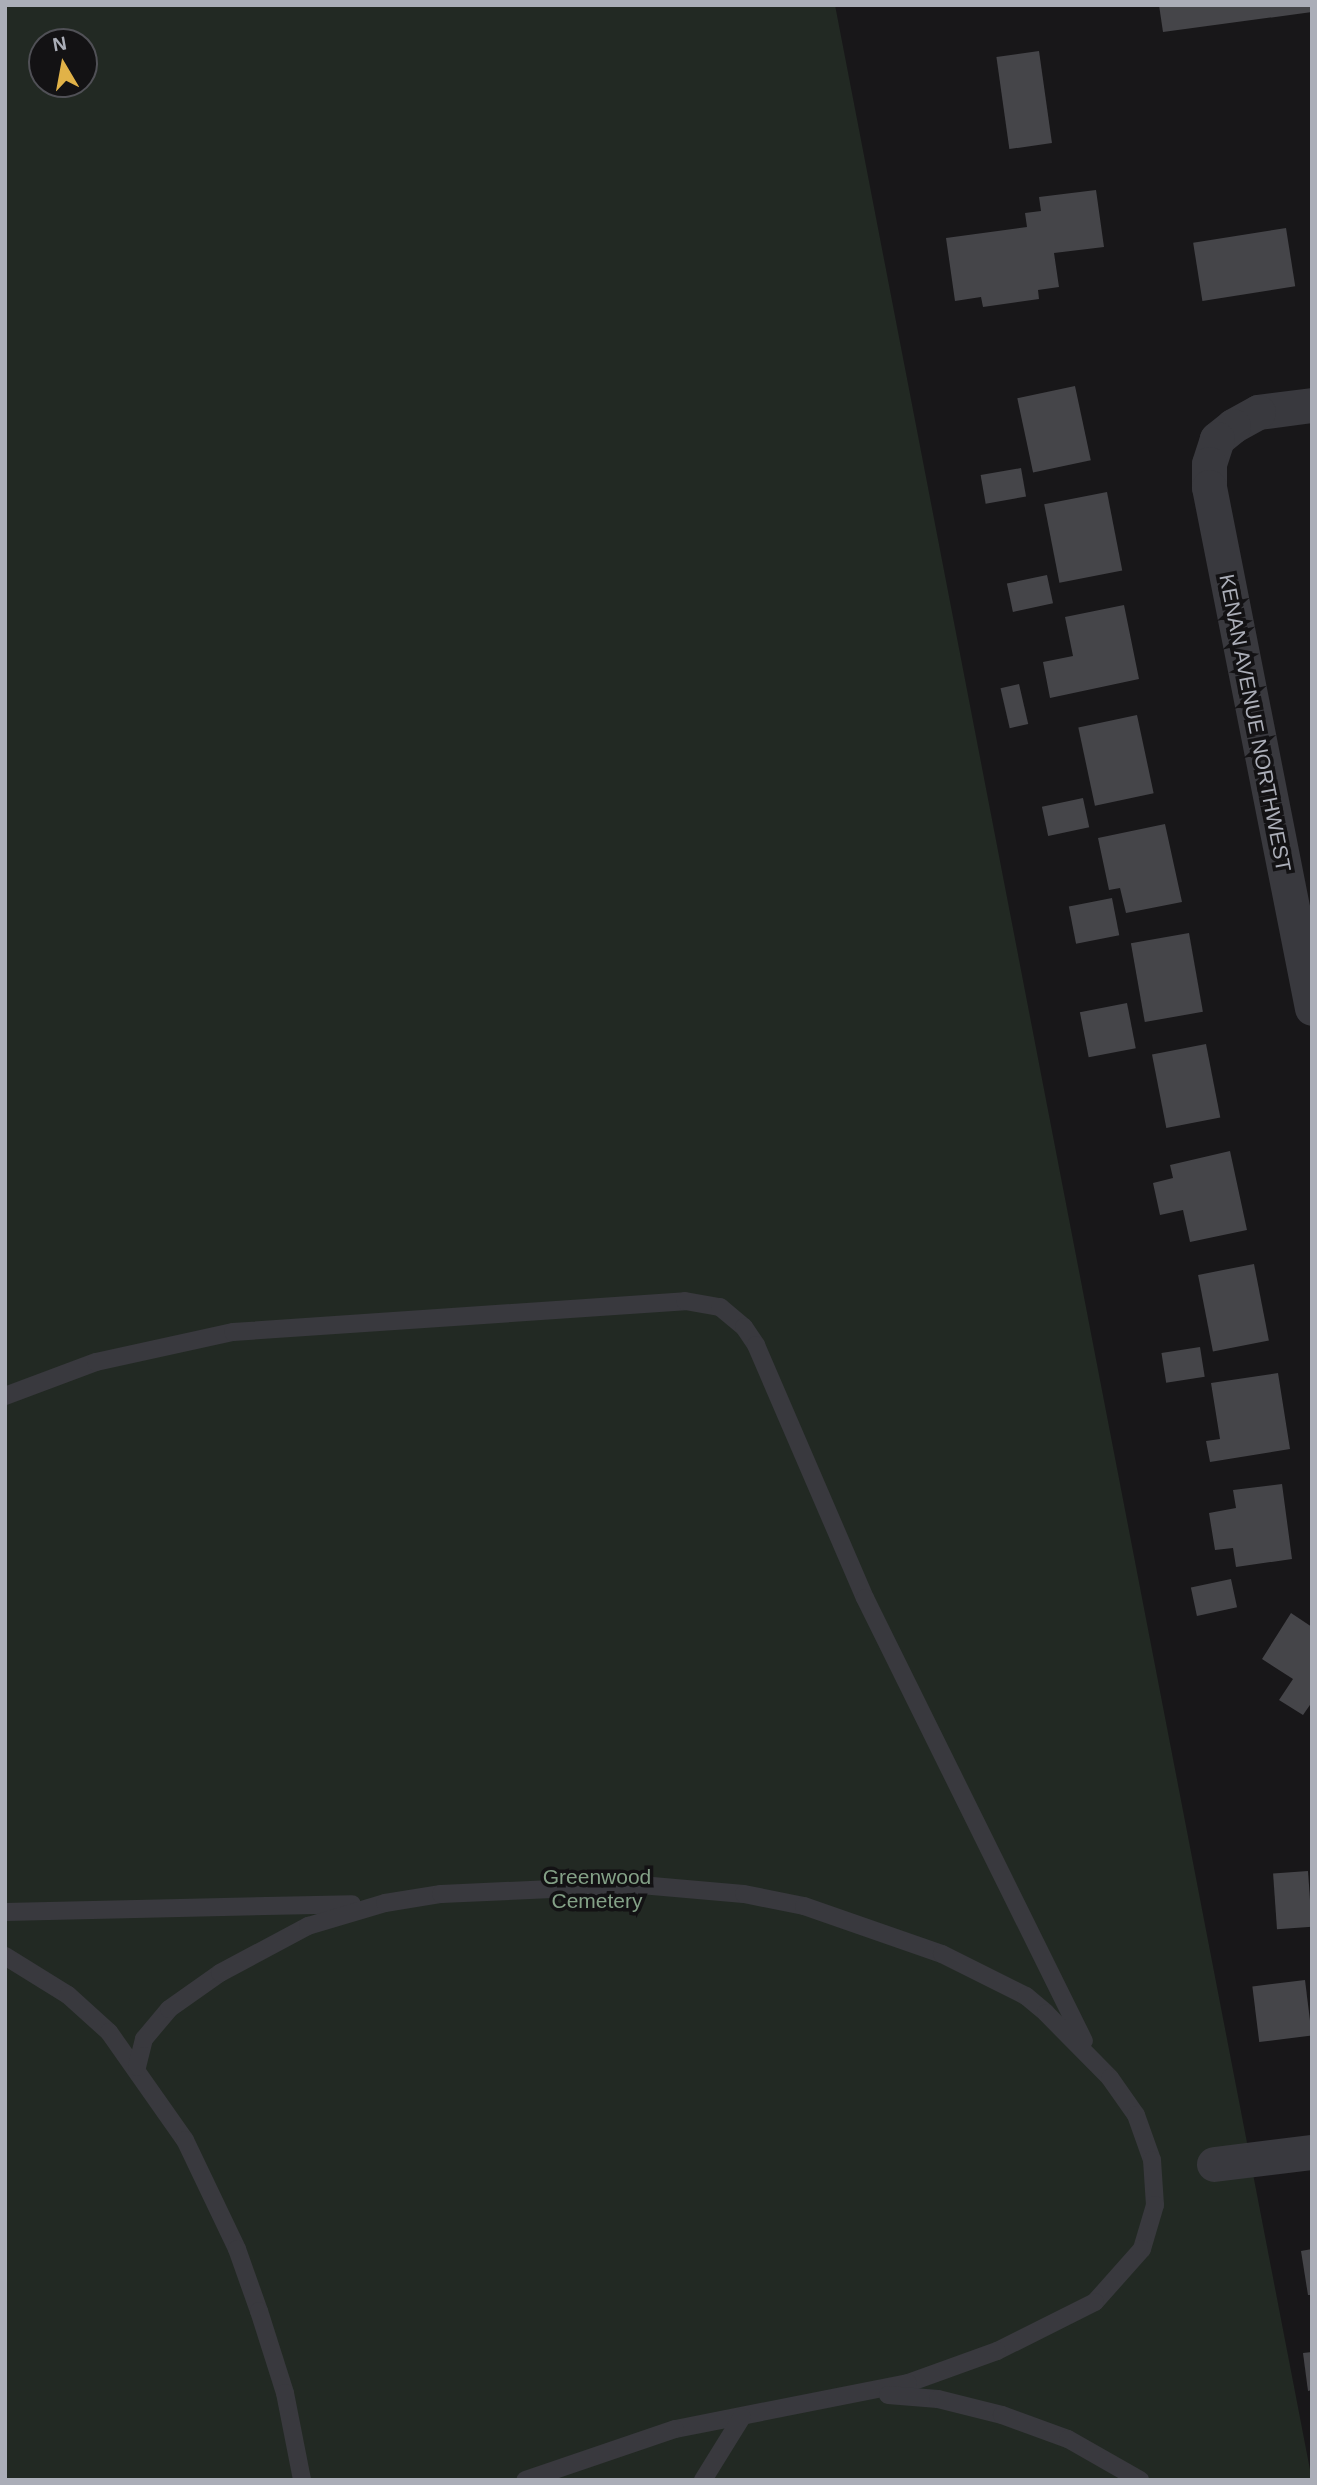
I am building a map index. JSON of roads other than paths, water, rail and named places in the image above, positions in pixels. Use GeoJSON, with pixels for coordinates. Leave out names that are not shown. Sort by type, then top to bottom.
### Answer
{"type":"FeatureCollection","features":[{"type":"Feature","properties":{"kind":"street","name":"KENAN AVENUE NORTHWEST"},"geometry":{"type":"LineString","coordinates":[[1312,405],[1258,412],[1217,439],[1209,487],[1312,1008]]}},
{"type":"Feature","properties":{"kind":"street"},"geometry":{"type":"LineString","coordinates":[[1214,2164],[1312,2152]]}},
{"type":"Feature","properties":{"kind":"lane"},"geometry":{"type":"LineString","coordinates":[[5,1396],[96,1362],[233,1332],[685,1301],[720,1307],[744,1326],[755,1345],[865,1598],[1094,2060]]}},
{"type":"Feature","properties":{"kind":"lane"},"geometry":{"type":"LineString","coordinates":[[5,1912],[385,1903],[501,1889],[641,1885],[744,1894],[804,1906],[905,1938],[1026,1996],[1094,2060],[1136,2115],[1152,2160],[1155,2204],[1146,2239],[1130,2267],[1095,2302],[1041,2332],[955,2368],[834,2400],[657,2434],[525,2480]]}},
{"type":"Feature","properties":{"kind":"lane"},"geometry":{"type":"LineString","coordinates":[[137,2067],[144,2039],[157,2020],[220,1973],[307,1926],[385,1903]]}},
{"type":"Feature","properties":{"kind":"lane"},"geometry":{"type":"LineString","coordinates":[[5,1956],[79,2004],[110,2032],[137,2067],[185,2140],[237,2249],[285,2393],[302,2480]]}},
{"type":"Feature","properties":{"kind":"lane"},"geometry":{"type":"LineString","coordinates":[[834,2400],[909,2395],[967,2406],[1068,2439],[1140,2480]]}},
{"type":"Feature","properties":{"kind":"lane"},"geometry":{"type":"LineString","coordinates":[[703,2480],[742,2417]]}},
{"type":"Feature","properties":{"kind":"lane"},"geometry":{"type":"LineString","coordinates":[[543,2473],[565,2480]]}},
{"type":"Feature","properties":{"kind":"park label","name":"Greenwood Cemetery"},"geometry":{"type":"Point","coordinates":[597,1889]}}]}
